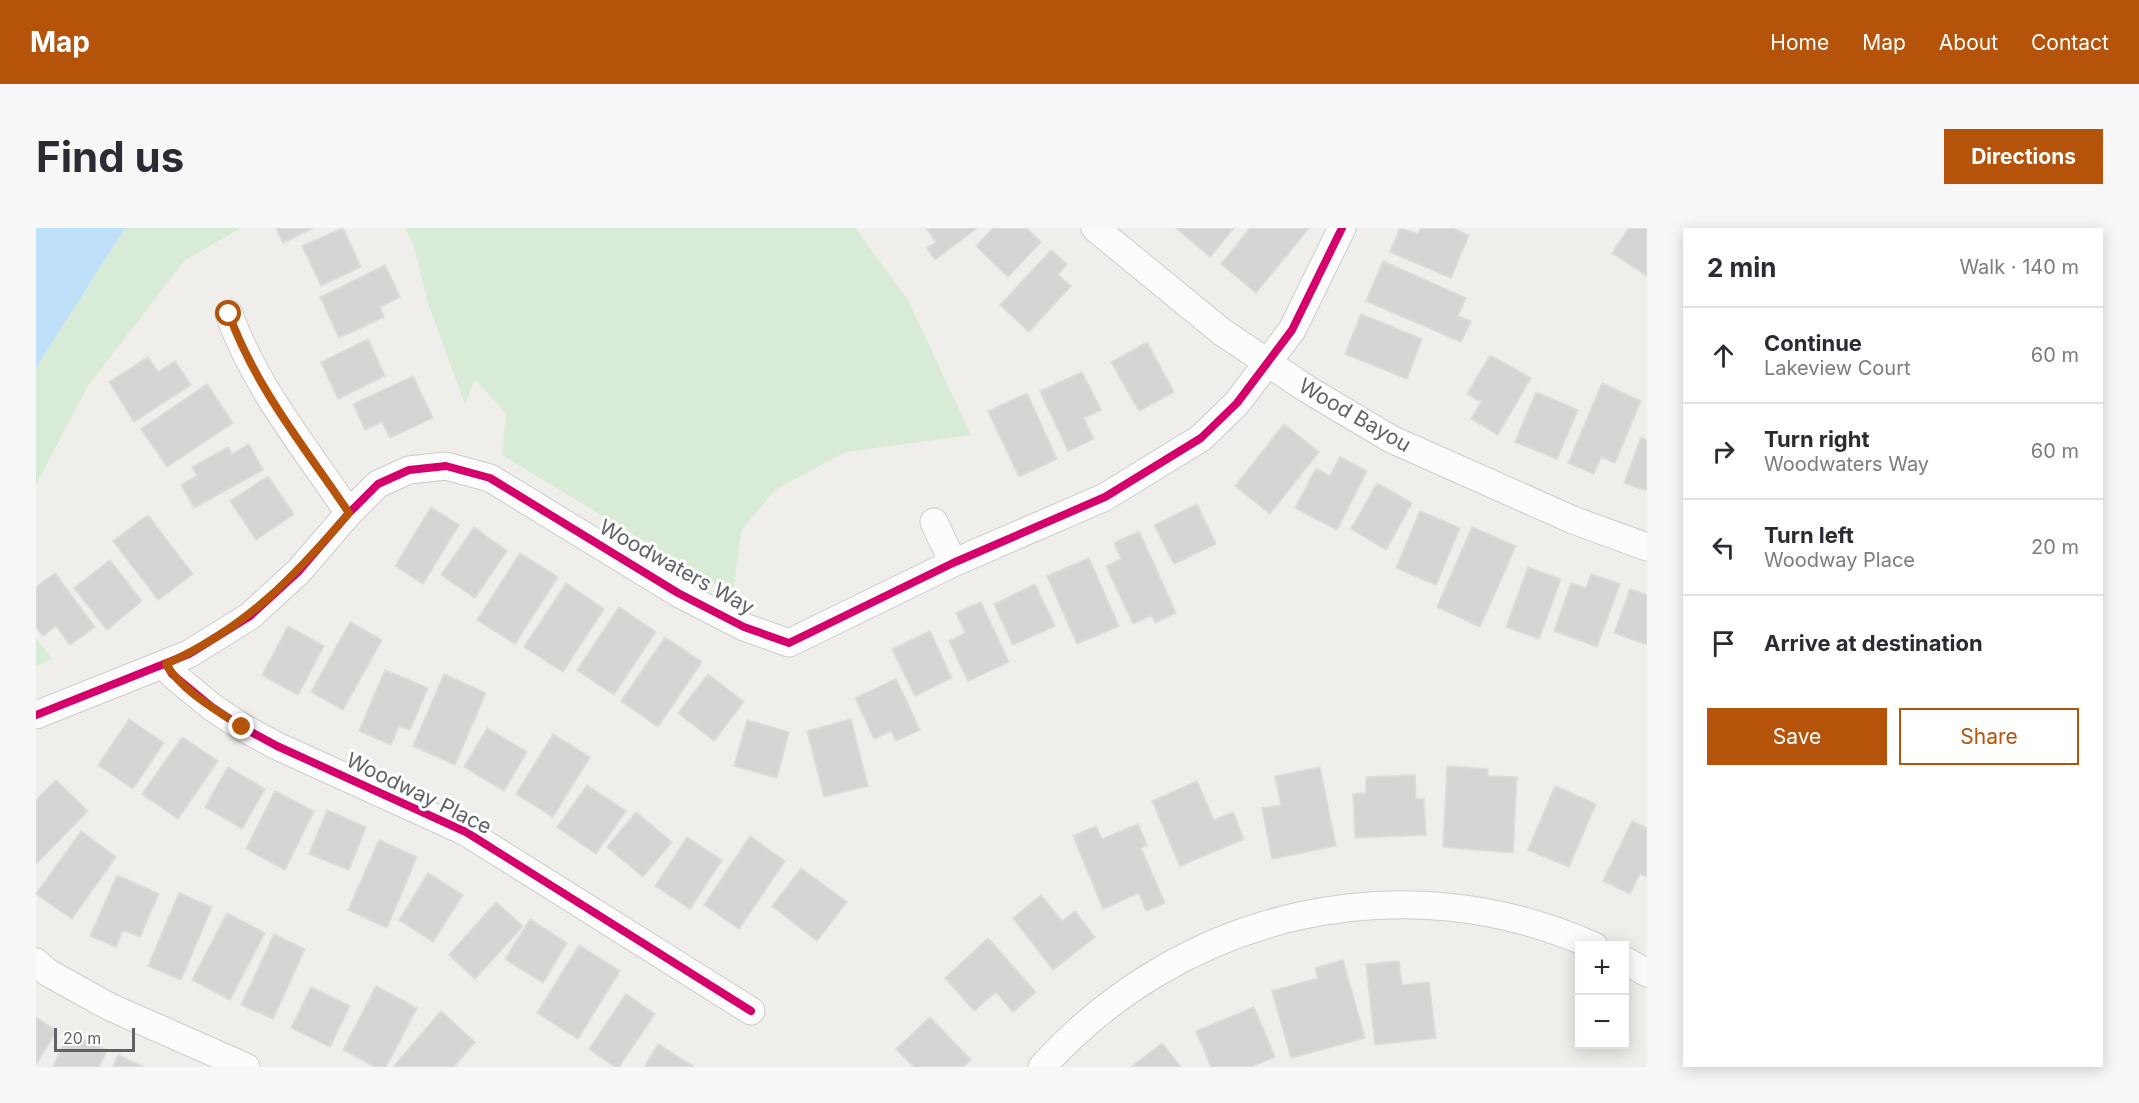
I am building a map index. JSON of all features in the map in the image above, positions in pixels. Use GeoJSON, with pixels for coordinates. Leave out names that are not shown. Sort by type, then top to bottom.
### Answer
{"type":"FeatureCollection","features":[{"type":"Feature","properties":{"kind":"street","name":"Wood Bayou"},"geometry":{"type":"LineString","coordinates":[[1095,228],[1222,332],[1269,364],[1391,439],[1573,520],[1647,547]]}},
{"type":"Feature","properties":{"kind":"street","name":"Woodwaters Way"},"geometry":{"type":"LineString","coordinates":[[36,715],[189,654],[250,616],[299,571],[349,513],[378,484],[409,470],[446,465],[490,478],[678,593],[744,627],[789,643],[953,563],[1105,497],[1201,438],[1237,404],[1269,364],[1292,330],[1342,228]]}},
{"type":"Feature","properties":{"kind":"street"},"geometry":{"type":"LineString","coordinates":[[229,314],[241,347],[256,375],[349,513]]}},
{"type":"Feature","properties":{"kind":"street"},"geometry":{"type":"LineString","coordinates":[[934,522],[953,563]]}},
{"type":"Feature","properties":{"kind":"street","name":"Woodway Place"},"geometry":{"type":"LineString","coordinates":[[166,664],[172,674],[212,707],[242,727],[277,746],[466,832],[751,1011]]}},
{"type":"Feature","properties":{"kind":"street"},"geometry":{"type":"LineString","coordinates":[[1042,1067],[1101,1010],[1141,981],[1184,956],[1231,936],[1278,920],[1327,910],[1377,905],[1427,905],[1477,910],[1526,921],[1583,941]]}},
{"type":"Feature","properties":{"kind":"street"},"geometry":{"type":"LineString","coordinates":[[36,962],[47,972],[110,1007],[246,1067]]}},
{"type":"Feature","properties":{"kind":"street"},"geometry":{"type":"LineString","coordinates":[[1629,963],[1647,973]]}},
{"type":"Feature","properties":{"kind":"green space"},"geometry":{"type":"Polygon","coordinates":[[[125,228],[241,228],[185,260],[87,387],[36,485],[36,368],[125,228]]]}},
{"type":"Feature","properties":{"kind":"green space"},"geometry":{"type":"Polygon","coordinates":[[[405,228],[855,228],[908,300],[971,435],[845,452],[775,490],[741,531],[733,595],[502,455],[506,414],[475,379],[465,404],[428,303],[414,246],[405,228]]]}},
{"type":"Feature","properties":{"kind":"green space"},"geometry":{"type":"Polygon","coordinates":[[[36,638],[52,659],[36,666],[36,638]]]}},
{"type":"Feature","properties":{"kind":"water"},"geometry":{"type":"Polygon","coordinates":[[[36,228],[125,228],[36,368],[36,228]]]}},
{"type":"Feature","properties":{"kind":"building"},"geometry":{"type":"Polygon","coordinates":[[[276,228],[313,228],[283,243],[276,228]]]}},
{"type":"Feature","properties":{"kind":"building"},"geometry":{"type":"Polygon","coordinates":[[[343,228],[361,267],[321,286],[302,246],[343,228]]]}},
{"type":"Feature","properties":{"kind":"building"},"geometry":{"type":"Polygon","coordinates":[[[926,228],[977,228],[935,260],[927,248],[936,242],[926,228]]]}},
{"type":"Feature","properties":{"kind":"building"},"geometry":{"type":"Polygon","coordinates":[[[993,228],[1026,228],[1041,242],[1008,277],[976,246],[993,228]]]}},
{"type":"Feature","properties":{"kind":"building"},"geometry":{"type":"Polygon","coordinates":[[[1176,228],[1234,228],[1210,257],[1176,228]]]}},
{"type":"Feature","properties":{"kind":"building"},"geometry":{"type":"Polygon","coordinates":[[[1250,228],[1309,228],[1256,293],[1221,264],[1250,228]]]}},
{"type":"Feature","properties":{"kind":"building"},"geometry":{"type":"Polygon","coordinates":[[[1400,228],[1418,234],[1421,228],[1452,228],[1469,235],[1451,278],[1390,252],[1400,228]]]}},
{"type":"Feature","properties":{"kind":"building"},"geometry":{"type":"Polygon","coordinates":[[[1629,228],[1647,228],[1647,276],[1612,253],[1629,228]]]}},
{"type":"Feature","properties":{"kind":"building"},"geometry":{"type":"Polygon","coordinates":[[[1051,250],[1067,264],[1058,275],[1071,286],[1029,332],[1000,305],[1051,250]]]}},
{"type":"Feature","properties":{"kind":"building"},"geometry":{"type":"Polygon","coordinates":[[[1383,261],[1466,298],[1458,316],[1471,321],[1461,342],[1366,301],[1383,261]]]}},
{"type":"Feature","properties":{"kind":"building"},"geometry":{"type":"Polygon","coordinates":[[[385,265],[400,297],[380,307],[384,317],[339,338],[320,297],[385,265]]]}},
{"type":"Feature","properties":{"kind":"building"},"geometry":{"type":"Polygon","coordinates":[[[1361,314],[1422,339],[1407,379],[1345,354],[1361,314]]]}},
{"type":"Feature","properties":{"kind":"building"},"geometry":{"type":"Polygon","coordinates":[[[368,339],[385,376],[338,399],[321,362],[368,339]]]}},
{"type":"Feature","properties":{"kind":"building"},"geometry":{"type":"Polygon","coordinates":[[[1147,342],[1174,392],[1139,411],[1111,362],[1147,342]]]}},
{"type":"Feature","properties":{"kind":"building"},"geometry":{"type":"Polygon","coordinates":[[[1490,355],[1531,378],[1498,435],[1471,419],[1481,402],[1467,394],[1490,355]]]}},
{"type":"Feature","properties":{"kind":"building"},"geometry":{"type":"Polygon","coordinates":[[[148,357],[158,372],[175,361],[191,385],[134,422],[109,382],[148,357]]]}},
{"type":"Feature","properties":{"kind":"building"},"geometry":{"type":"Polygon","coordinates":[[[1082,372],[1101,410],[1084,418],[1094,439],[1068,451],[1040,391],[1082,372]]]}},
{"type":"Feature","properties":{"kind":"building"},"geometry":{"type":"Polygon","coordinates":[[[413,376],[433,418],[390,438],[382,422],[365,430],[353,404],[413,376]]]}},
{"type":"Feature","properties":{"kind":"building"},"geometry":{"type":"Polygon","coordinates":[[[1602,383],[1641,401],[1615,463],[1601,457],[1594,474],[1568,463],[1602,383]]]}},
{"type":"Feature","properties":{"kind":"building"},"geometry":{"type":"Polygon","coordinates":[[[207,384],[233,423],[167,467],[141,429],[207,384]]]}},
{"type":"Feature","properties":{"kind":"building"},"geometry":{"type":"Polygon","coordinates":[[[1536,392],[1578,410],[1557,459],[1515,442],[1536,392]]]}},
{"type":"Feature","properties":{"kind":"building"},"geometry":{"type":"Polygon","coordinates":[[[1027,393],[1057,459],[1019,477],[988,411],[1027,393]]]}},
{"type":"Feature","properties":{"kind":"building"},"geometry":{"type":"Polygon","coordinates":[[[1284,424],[1319,452],[1270,514],[1235,486],[1284,424]]]}},
{"type":"Feature","properties":{"kind":"building"},"geometry":{"type":"Polygon","coordinates":[[[1641,437],[1647,440],[1647,491],[1624,483],[1641,437]]]}},
{"type":"Feature","properties":{"kind":"building"},"geometry":{"type":"Polygon","coordinates":[[[249,444],[263,470],[194,508],[181,485],[197,476],[192,467],[228,447],[232,454],[249,444]]]}},
{"type":"Feature","properties":{"kind":"building"},"geometry":{"type":"Polygon","coordinates":[[[1340,457],[1367,471],[1337,530],[1295,508],[1316,468],[1330,476],[1340,457]]]}},
{"type":"Feature","properties":{"kind":"building"},"geometry":{"type":"Polygon","coordinates":[[[268,476],[294,514],[256,540],[230,501],[268,476]]]}},
{"type":"Feature","properties":{"kind":"building"},"geometry":{"type":"Polygon","coordinates":[[[1377,483],[1412,503],[1386,550],[1351,529],[1377,483]]]}},
{"type":"Feature","properties":{"kind":"building"},"geometry":{"type":"Polygon","coordinates":[[[1197,504],[1216,544],[1174,564],[1154,525],[1197,504]]]}},
{"type":"Feature","properties":{"kind":"building"},"geometry":{"type":"Polygon","coordinates":[[[431,507],[459,525],[423,584],[395,566],[431,507]]]}},
{"type":"Feature","properties":{"kind":"building"},"geometry":{"type":"Polygon","coordinates":[[[1420,511],[1460,528],[1436,585],[1396,568],[1420,511]]]}},
{"type":"Feature","properties":{"kind":"building"},"geometry":{"type":"Polygon","coordinates":[[[148,515],[193,574],[158,600],[113,541],[148,515]]]}},
{"type":"Feature","properties":{"kind":"building"},"geometry":{"type":"Polygon","coordinates":[[[474,527],[507,551],[475,598],[441,575],[474,527]]]}},
{"type":"Feature","properties":{"kind":"building"},"geometry":{"type":"Polygon","coordinates":[[[1472,527],[1516,546],[1480,627],[1437,607],[1472,527]]]}},
{"type":"Feature","properties":{"kind":"building"},"geometry":{"type":"Polygon","coordinates":[[[1139,531],[1176,613],[1155,623],[1152,615],[1133,624],[1106,566],[1121,559],[1114,543],[1139,531]]]}},
{"type":"Feature","properties":{"kind":"building"},"geometry":{"type":"Polygon","coordinates":[[[520,553],[558,577],[515,644],[477,620],[520,553]]]}},
{"type":"Feature","properties":{"kind":"building"},"geometry":{"type":"Polygon","coordinates":[[[1089,558],[1119,626],[1077,644],[1047,576],[1089,558]]]}},
{"type":"Feature","properties":{"kind":"building"},"geometry":{"type":"Polygon","coordinates":[[[110,560],[142,601],[107,630],[74,588],[110,560]]]}},
{"type":"Feature","properties":{"kind":"building"},"geometry":{"type":"Polygon","coordinates":[[[1528,567],[1561,579],[1539,639],[1506,627],[1528,567]]]}},
{"type":"Feature","properties":{"kind":"building"},"geometry":{"type":"Polygon","coordinates":[[[55,573],[95,627],[70,645],[56,626],[43,636],[36,627],[36,587],[55,573]]]}},
{"type":"Feature","properties":{"kind":"building"},"geometry":{"type":"Polygon","coordinates":[[[1591,574],[1620,584],[1597,647],[1554,631],[1571,583],[1586,588],[1591,574]]]}},
{"type":"Feature","properties":{"kind":"building"},"geometry":{"type":"Polygon","coordinates":[[[566,583],[604,609],[563,672],[524,647],[566,583]]]}},
{"type":"Feature","properties":{"kind":"building"},"geometry":{"type":"Polygon","coordinates":[[[1035,584],[1055,626],[1013,645],[994,604],[1035,584]]]}},
{"type":"Feature","properties":{"kind":"building"},"geometry":{"type":"Polygon","coordinates":[[[1630,589],[1647,595],[1647,645],[1614,633],[1630,589]]]}},
{"type":"Feature","properties":{"kind":"building"},"geometry":{"type":"Polygon","coordinates":[[[981,602],[1009,662],[968,681],[949,641],[965,633],[956,613],[981,602]]]}},
{"type":"Feature","properties":{"kind":"building"},"geometry":{"type":"Polygon","coordinates":[[[619,607],[656,632],[614,695],[577,670],[619,607]]]}},
{"type":"Feature","properties":{"kind":"building"},"geometry":{"type":"Polygon","coordinates":[[[350,622],[382,640],[343,710],[311,692],[350,622]]]}},
{"type":"Feature","properties":{"kind":"building"},"geometry":{"type":"Polygon","coordinates":[[[288,626],[324,646],[298,695],[262,675],[288,626]]]}},
{"type":"Feature","properties":{"kind":"building"},"geometry":{"type":"Polygon","coordinates":[[[930,631],[952,678],[915,696],[892,649],[930,631]]]}},
{"type":"Feature","properties":{"kind":"building"},"geometry":{"type":"Polygon","coordinates":[[[665,637],[702,662],[658,727],[621,701],[665,637]]]}},
{"type":"Feature","properties":{"kind":"building"},"geometry":{"type":"Polygon","coordinates":[[[385,670],[428,688],[410,730],[399,726],[391,745],[359,731],[385,670]]]}},
{"type":"Feature","properties":{"kind":"building"},"geometry":{"type":"Polygon","coordinates":[[[444,674],[486,693],[455,765],[413,746],[444,674]]]}},
{"type":"Feature","properties":{"kind":"building"},"geometry":{"type":"Polygon","coordinates":[[[708,674],[744,702],[714,741],[678,713],[708,674]]]}},
{"type":"Feature","properties":{"kind":"building"},"geometry":{"type":"Polygon","coordinates":[[[896,679],[920,730],[896,741],[891,731],[874,739],[855,698],[896,679]]]}},
{"type":"Feature","properties":{"kind":"building"},"geometry":{"type":"Polygon","coordinates":[[[129,719],[164,743],[133,789],[98,765],[129,719]]]}},
{"type":"Feature","properties":{"kind":"building"},"geometry":{"type":"Polygon","coordinates":[[[851,719],[868,786],[824,797],[807,731],[851,719]]]}},
{"type":"Feature","properties":{"kind":"building"},"geometry":{"type":"Polygon","coordinates":[[[747,720],[789,732],[777,778],[734,766],[747,720]]]}},
{"type":"Feature","properties":{"kind":"building"},"geometry":{"type":"Polygon","coordinates":[[[487,728],[527,752],[504,791],[464,767],[487,728]]]}},
{"type":"Feature","properties":{"kind":"building"},"geometry":{"type":"Polygon","coordinates":[[[553,734],[590,757],[553,817],[516,794],[553,734]]]}},
{"type":"Feature","properties":{"kind":"building"},"geometry":{"type":"Polygon","coordinates":[[[182,737],[218,761],[178,819],[142,794],[182,737]]]}},
{"type":"Feature","properties":{"kind":"building"},"geometry":{"type":"Polygon","coordinates":[[[1447,766],[1488,769],[1488,776],[1517,777],[1513,853],[1443,847],[1447,766]]]}},
{"type":"Feature","properties":{"kind":"building"},"geometry":{"type":"Polygon","coordinates":[[[228,767],[265,789],[242,829],[205,807],[228,767]]]}},
{"type":"Feature","properties":{"kind":"building"},"geometry":{"type":"Polygon","coordinates":[[[1320,767],[1336,846],[1272,859],[1262,808],[1281,805],[1275,776],[1320,767]]]}},
{"type":"Feature","properties":{"kind":"building"},"geometry":{"type":"Polygon","coordinates":[[[1415,775],[1416,799],[1424,799],[1426,835],[1355,838],[1353,794],[1366,793],[1366,777],[1415,775]]]}},
{"type":"Feature","properties":{"kind":"building"},"geometry":{"type":"Polygon","coordinates":[[[56,780],[88,811],[36,864],[36,800],[56,780]]]}},
{"type":"Feature","properties":{"kind":"building"},"geometry":{"type":"Polygon","coordinates":[[[1197,781],[1214,820],[1233,812],[1244,839],[1180,866],[1152,801],[1197,781]]]}},
{"type":"Feature","properties":{"kind":"building"},"geometry":{"type":"Polygon","coordinates":[[[587,785],[626,811],[596,854],[557,827],[587,785]]]}},
{"type":"Feature","properties":{"kind":"building"},"geometry":{"type":"Polygon","coordinates":[[[1555,786],[1596,804],[1569,867],[1528,850],[1555,786]]]}},
{"type":"Feature","properties":{"kind":"building"},"geometry":{"type":"Polygon","coordinates":[[[275,791],[314,811],[285,870],[246,849],[275,791]]]}},
{"type":"Feature","properties":{"kind":"building"},"geometry":{"type":"Polygon","coordinates":[[[327,810],[366,827],[349,870],[309,854],[327,810]]]}},
{"type":"Feature","properties":{"kind":"building"},"geometry":{"type":"Polygon","coordinates":[[[636,812],[672,842],[643,877],[607,847],[636,812]]]}},
{"type":"Feature","properties":{"kind":"building"},"geometry":{"type":"Polygon","coordinates":[[[1632,821],[1647,828],[1647,877],[1640,874],[1630,894],[1603,881],[1632,821]]]}},
{"type":"Feature","properties":{"kind":"building"},"geometry":{"type":"Polygon","coordinates":[[[1138,824],[1147,845],[1141,848],[1165,903],[1146,911],[1139,893],[1103,909],[1073,836],[1096,826],[1102,839],[1138,824]]]}},
{"type":"Feature","properties":{"kind":"building"},"geometry":{"type":"Polygon","coordinates":[[[81,831],[116,857],[72,919],[36,894],[81,831]]]}},
{"type":"Feature","properties":{"kind":"building"},"geometry":{"type":"Polygon","coordinates":[[[750,836],[785,861],[739,929],[704,905],[750,836]]]}},
{"type":"Feature","properties":{"kind":"building"},"geometry":{"type":"Polygon","coordinates":[[[687,837],[722,860],[690,909],[655,886],[687,837]]]}},
{"type":"Feature","properties":{"kind":"building"},"geometry":{"type":"Polygon","coordinates":[[[379,840],[417,857],[387,928],[348,910],[379,840]]]}},
{"type":"Feature","properties":{"kind":"building"},"geometry":{"type":"Polygon","coordinates":[[[801,868],[847,902],[817,941],[772,906],[801,868]]]}},
{"type":"Feature","properties":{"kind":"building"},"geometry":{"type":"Polygon","coordinates":[[[428,873],[463,895],[433,942],[399,920],[428,873]]]}},
{"type":"Feature","properties":{"kind":"building"},"geometry":{"type":"Polygon","coordinates":[[[117,875],[159,894],[140,937],[123,930],[116,947],[90,936],[117,875]]]}},
{"type":"Feature","properties":{"kind":"building"},"geometry":{"type":"Polygon","coordinates":[[[179,893],[212,907],[181,980],[148,966],[179,893]]]}},
{"type":"Feature","properties":{"kind":"building"},"geometry":{"type":"Polygon","coordinates":[[[1041,895],[1062,921],[1075,911],[1095,937],[1053,970],[1013,918],[1041,895]]]}},
{"type":"Feature","properties":{"kind":"building"},"geometry":{"type":"Polygon","coordinates":[[[496,902],[523,926],[475,979],[449,955],[496,902]]]}},
{"type":"Feature","properties":{"kind":"building"},"geometry":{"type":"Polygon","coordinates":[[[227,913],[265,933],[230,1000],[192,980],[227,913]]]}},
{"type":"Feature","properties":{"kind":"building"},"geometry":{"type":"Polygon","coordinates":[[[530,919],[567,943],[543,983],[505,959],[530,919]]]}},
{"type":"Feature","properties":{"kind":"building"},"geometry":{"type":"Polygon","coordinates":[[[274,934],[305,949],[273,1019],[241,1005],[274,934]]]}},
{"type":"Feature","properties":{"kind":"building"},"geometry":{"type":"Polygon","coordinates":[[[988,938],[1036,992],[1013,1012],[996,992],[974,1011],[945,978],[988,938]]]}},
{"type":"Feature","properties":{"kind":"building"},"geometry":{"type":"Polygon","coordinates":[[[579,945],[620,971],[578,1039],[537,1013],[579,945]]]}},
{"type":"Feature","properties":{"kind":"building"},"geometry":{"type":"Polygon","coordinates":[[[1343,960],[1365,1038],[1291,1058],[1272,991],[1318,978],[1315,968],[1343,960]]]}},
{"type":"Feature","properties":{"kind":"building"},"geometry":{"type":"Polygon","coordinates":[[[1399,961],[1402,985],[1429,982],[1436,1038],[1375,1045],[1366,964],[1399,961]]]}},
{"type":"Feature","properties":{"kind":"building"},"geometry":{"type":"Polygon","coordinates":[[[376,986],[417,1008],[386,1067],[375,1067],[343,1050],[376,986]]]}},
{"type":"Feature","properties":{"kind":"building"},"geometry":{"type":"Polygon","coordinates":[[[311,987],[350,1006],[330,1047],[291,1028],[311,987]]]}},
{"type":"Feature","properties":{"kind":"building"},"geometry":{"type":"Polygon","coordinates":[[[626,994],[655,1014],[619,1067],[615,1067],[589,1049],[626,994]]]}},
{"type":"Feature","properties":{"kind":"building"},"geometry":{"type":"Polygon","coordinates":[[[1254,1007],[1275,1057],[1251,1067],[1211,1067],[1196,1031],[1254,1007]]]}},
{"type":"Feature","properties":{"kind":"building"},"geometry":{"type":"Polygon","coordinates":[[[441,1011],[475,1042],[454,1067],[393,1067],[441,1011]]]}},
{"type":"Feature","properties":{"kind":"building"},"geometry":{"type":"Polygon","coordinates":[[[36,1017],[57,1031],[36,1064],[36,1017]]]}},
{"type":"Feature","properties":{"kind":"building"},"geometry":{"type":"Polygon","coordinates":[[[930,1017],[971,1060],[963,1067],[914,1067],[896,1049],[930,1017]]]}},
{"type":"Feature","properties":{"kind":"building"},"geometry":{"type":"Polygon","coordinates":[[[69,1032],[107,1050],[99,1067],[53,1067],[69,1032]]]}},
{"type":"Feature","properties":{"kind":"building"},"geometry":{"type":"Polygon","coordinates":[[[1162,1043],[1181,1067],[1131,1067],[1162,1043]]]}},
{"type":"Feature","properties":{"kind":"building"},"geometry":{"type":"Polygon","coordinates":[[[658,1044],[693,1066],[644,1067],[658,1044]]]}},
{"type":"Feature","properties":{"kind":"building"},"geometry":{"type":"Polygon","coordinates":[[[118,1055],[144,1067],[113,1067],[118,1055]]]}},
{"type":"Feature","properties":{"kind":"cycle path"},"geometry":{"type":"LineString","coordinates":[[36,715],[189,654],[250,616],[299,571],[349,513],[378,484],[409,470],[446,466],[490,478],[678,593],[744,627],[789,643],[953,563],[1105,497],[1201,438],[1237,403],[1292,330],[1342,228]]}},
{"type":"Feature","properties":{"kind":"cycle path"},"geometry":{"type":"LineString","coordinates":[[166,664],[172,674],[212,707],[242,727],[277,746],[466,832],[751,1011]]}},
{"type":"Feature","properties":{"kind":"route"},"geometry":{"type":"LineString","coordinates":[[229,314],[241,347],[256,375],[349,513],[299,571],[250,616],[189,654],[166,664],[172,674],[212,707],[242,727]]}}]}
